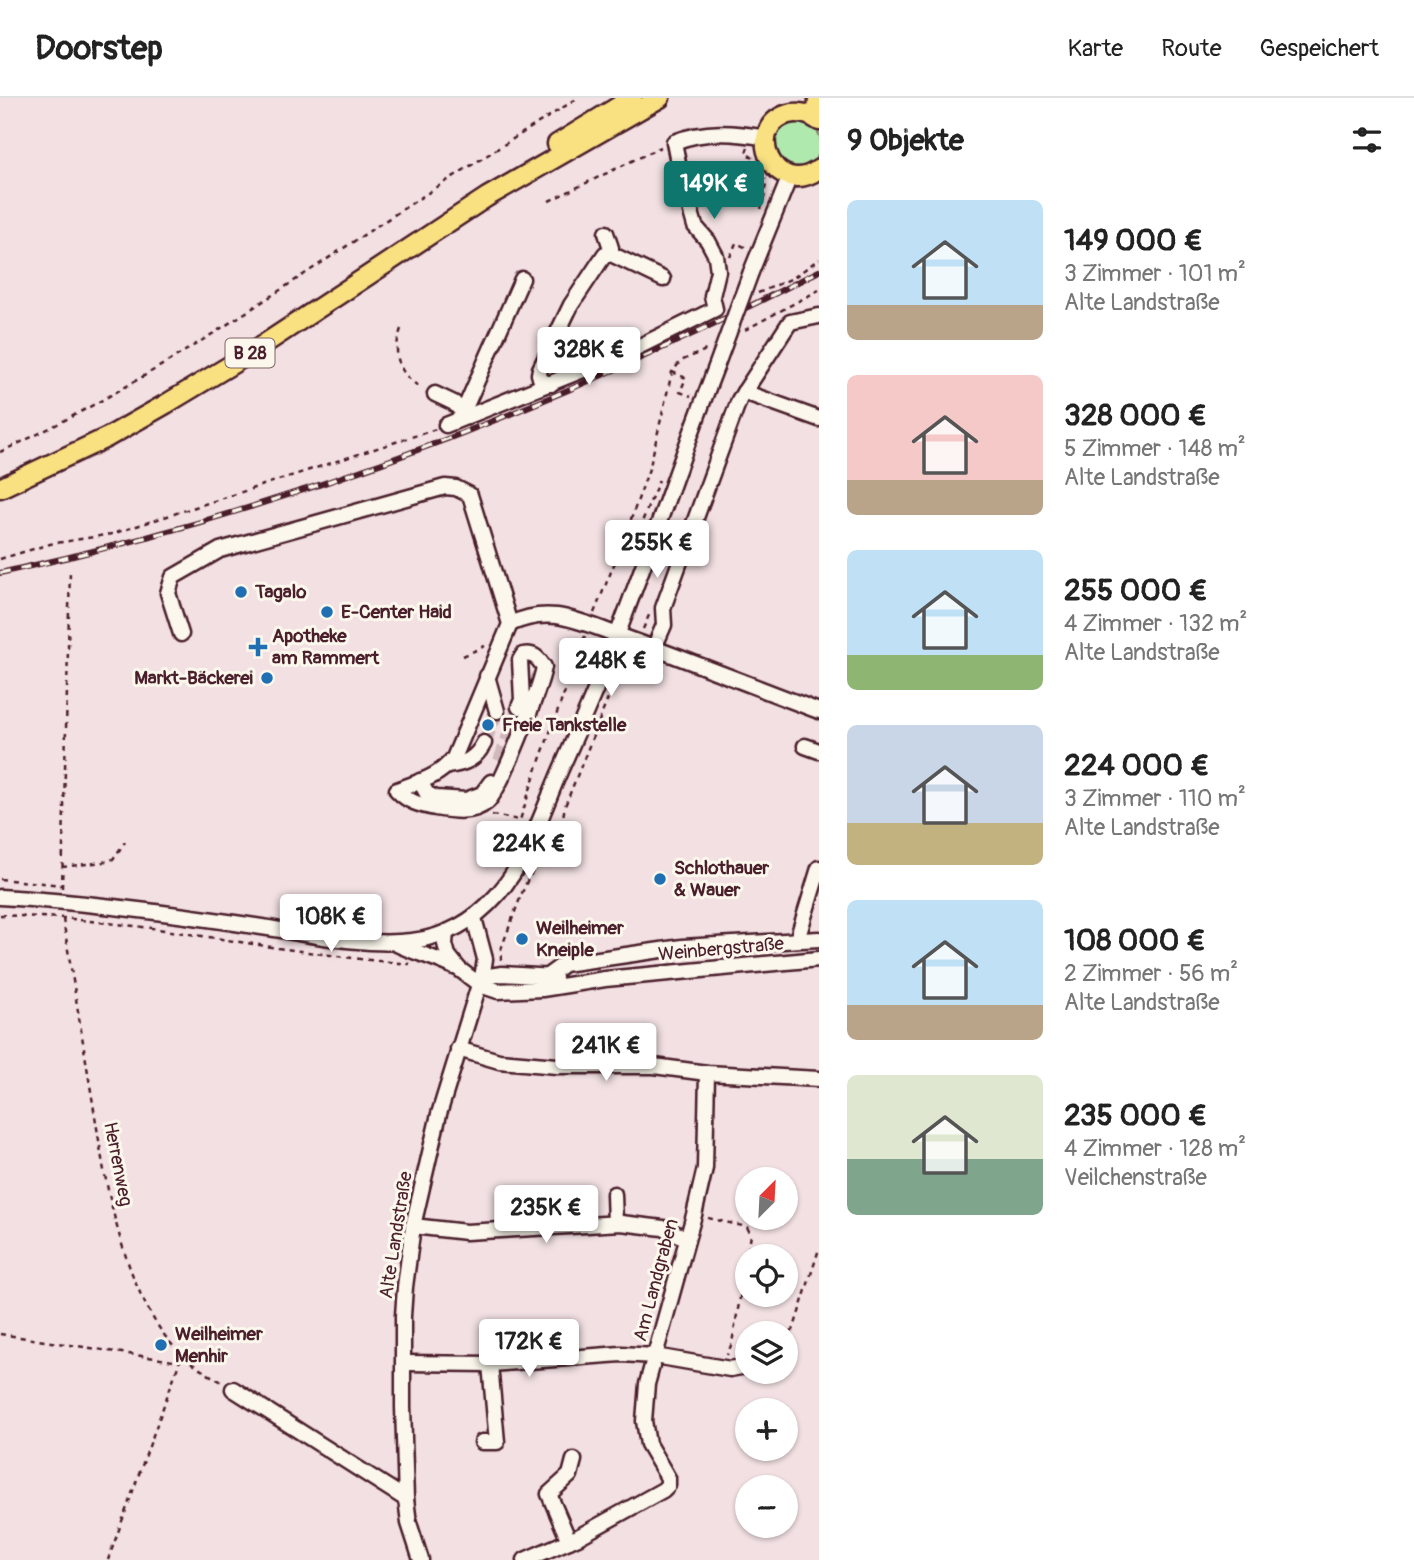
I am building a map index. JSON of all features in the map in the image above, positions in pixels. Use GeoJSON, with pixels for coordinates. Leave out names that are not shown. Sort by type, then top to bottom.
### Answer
{"type":"FeatureCollection","features":[{"type":"Feature","properties":{"kind":"main road","name":"B 28"},"geometry":{"type":"LineString","coordinates":[[487,197],[537,157],[632,98]]}},
{"type":"Feature","properties":{"kind":"main road","name":"B 28"},"geometry":{"type":"LineString","coordinates":[[0,488],[108,437],[178,397],[249,354],[487,197],[660,98]]}},
{"type":"Feature","properties":{"kind":"main road"},"geometry":{"type":"LineString","coordinates":[[818,98],[818,120]]}},
{"type":"Feature","properties":{"kind":"main road"},"geometry":{"type":"LineString","coordinates":[[818,120],[799,105],[759,137],[771,162],[779,171],[790,176],[804,177],[819,169]]}},
{"type":"Feature","properties":{"kind":"street"},"geometry":{"type":"LineString","coordinates":[[446,425],[551,384],[715,309],[712,296],[718,271],[716,256],[695,226],[674,142],[702,134],[722,132],[759,137]]}},
{"type":"Feature","properties":{"kind":"street"},"geometry":{"type":"LineString","coordinates":[[0,897],[175,915],[394,943],[416,941],[446,932],[474,918],[498,895],[529,845],[590,703],[624,637],[689,437],[790,176]]}},
{"type":"Feature","properties":{"kind":"street"},"geometry":{"type":"LineString","coordinates":[[606,233],[611,254]]}},
{"type":"Feature","properties":{"kind":"street"},"geometry":{"type":"LineString","coordinates":[[551,384],[541,381],[540,369],[568,312],[605,254],[611,254],[663,279]]}},
{"type":"Feature","properties":{"kind":"street"},"geometry":{"type":"LineString","coordinates":[[467,418],[465,408],[522,279]]}},
{"type":"Feature","properties":{"kind":"street"},"geometry":{"type":"LineString","coordinates":[[654,648],[664,625],[663,608],[739,400],[790,322],[819,316]]}},
{"type":"Feature","properties":{"kind":"street"},"geometry":{"type":"LineString","coordinates":[[744,392],[819,419]]}},
{"type":"Feature","properties":{"kind":"street"},"geometry":{"type":"LineString","coordinates":[[435,394],[454,403],[467,418]]}},
{"type":"Feature","properties":{"kind":"street"},"geometry":{"type":"LineString","coordinates":[[181,634],[168,593],[173,577],[220,550],[445,487],[456,488],[470,495],[510,624]]}},
{"type":"Feature","properties":{"kind":"street"},"geometry":{"type":"LineString","coordinates":[[519,707],[522,700],[520,660],[523,655],[531,655],[537,657],[544,667],[542,677],[497,787],[485,804],[470,810],[453,811],[421,805],[406,799],[397,790],[435,775],[454,758],[510,624],[525,617],[555,616],[589,624],[819,711]]}},
{"type":"Feature","properties":{"kind":"street"},"geometry":{"type":"LineString","coordinates":[[487,676],[497,711]]}},
{"type":"Feature","properties":{"kind":"street"},"geometry":{"type":"LineString","coordinates":[[447,766],[468,761],[479,754],[484,743]]}},
{"type":"Feature","properties":{"kind":"street"},"geometry":{"type":"LineString","coordinates":[[419,781],[427,794],[436,798],[466,800],[482,794],[500,761]]}},
{"type":"Feature","properties":{"kind":"street"},"geometry":{"type":"LineString","coordinates":[[797,940],[819,868]]}},
{"type":"Feature","properties":{"kind":"street","name":"Alte Landstraße"},"geometry":{"type":"LineString","coordinates":[[421,1560],[409,1523],[406,1499],[403,1407],[404,1287],[413,1226],[439,1114],[480,985],[485,959],[474,918]]}},
{"type":"Feature","properties":{"kind":"street"},"geometry":{"type":"LineString","coordinates":[[446,932],[448,955],[459,969]]}},
{"type":"Feature","properties":{"kind":"street"},"geometry":{"type":"LineString","coordinates":[[546,977],[564,964],[682,947],[819,939]]}},
{"type":"Feature","properties":{"kind":"street"},"geometry":{"type":"LineString","coordinates":[[394,943],[413,952],[437,958],[459,969],[480,985],[498,991],[542,989],[605,979]]}},
{"type":"Feature","properties":{"kind":"street"},"geometry":{"type":"LineString","coordinates":[[681,972],[682,947]]}},
{"type":"Feature","properties":{"kind":"street"},"geometry":{"type":"LineString","coordinates":[[485,959],[502,974]]}},
{"type":"Feature","properties":{"kind":"street","name":"Weinbergstraße"},"geometry":{"type":"LineString","coordinates":[[605,979],[819,959]]}},
{"type":"Feature","properties":{"kind":"street"},"geometry":{"type":"LineString","coordinates":[[480,985],[489,976],[502,974],[605,979]]}},
{"type":"Feature","properties":{"kind":"street"},"geometry":{"type":"LineString","coordinates":[[458,1049],[499,1061],[556,1066],[654,1066],[707,1073],[819,1079]]}},
{"type":"Feature","properties":{"kind":"street","name":"Am Landgraben"},"geometry":{"type":"LineString","coordinates":[[569,1541],[668,1485],[667,1478],[648,1444],[644,1421],[647,1384],[705,1168],[707,1073]]}},
{"type":"Feature","properties":{"kind":"street"},"geometry":{"type":"LineString","coordinates":[[614,1194],[615,1223]]}},
{"type":"Feature","properties":{"kind":"street"},"geometry":{"type":"LineString","coordinates":[[573,1196],[578,1225]]}},
{"type":"Feature","properties":{"kind":"street"},"geometry":{"type":"LineString","coordinates":[[413,1226],[466,1231],[615,1223],[663,1228],[686,1238]]}},
{"type":"Feature","properties":{"kind":"street"},"geometry":{"type":"LineString","coordinates":[[404,1363],[490,1364],[621,1354],[655,1356],[735,1369]]}},
{"type":"Feature","properties":{"kind":"street"},"geometry":{"type":"LineString","coordinates":[[482,1442],[497,1442],[490,1364]]}},
{"type":"Feature","properties":{"kind":"street"},"geometry":{"type":"LineString","coordinates":[[233,1388],[406,1499]]}},
{"type":"Feature","properties":{"kind":"street"},"geometry":{"type":"LineString","coordinates":[[525,1560],[569,1541],[549,1494],[570,1475],[573,1460]]}},
{"type":"Feature","properties":{"kind":"path"},"geometry":{"type":"LineString","coordinates":[[0,452],[31,439],[169,362],[578,98]]}},
{"type":"Feature","properties":{"kind":"path"},"geometry":{"type":"LineString","coordinates":[[756,160],[746,153],[759,137]]}},
{"type":"Feature","properties":{"kind":"path"},"geometry":{"type":"LineString","coordinates":[[549,201],[674,142]]}},
{"type":"Feature","properties":{"kind":"path"},"geometry":{"type":"LineString","coordinates":[[760,211],[765,191],[765,174]]}},
{"type":"Feature","properties":{"kind":"path"},"geometry":{"type":"LineString","coordinates":[[716,256],[731,257],[736,243],[747,248]]}},
{"type":"Feature","properties":{"kind":"path"},"geometry":{"type":"LineString","coordinates":[[764,290],[793,278],[819,259]]}},
{"type":"Feature","properties":{"kind":"path"},"geometry":{"type":"LineString","coordinates":[[739,333],[810,298],[819,290]]}},
{"type":"Feature","properties":{"kind":"path"},"geometry":{"type":"LineString","coordinates":[[401,329],[396,355],[399,363],[405,374],[418,386],[435,394]]}},
{"type":"Feature","properties":{"kind":"path"},"geometry":{"type":"LineString","coordinates":[[524,806],[589,624],[620,550],[650,466],[672,372],[681,361],[702,352]]}},
{"type":"Feature","properties":{"kind":"path"},"geometry":{"type":"LineString","coordinates":[[672,372],[686,378],[680,392],[692,397]]}},
{"type":"Feature","properties":{"kind":"path"},"geometry":{"type":"LineString","coordinates":[[0,559],[50,544],[112,534],[446,425]]}},
{"type":"Feature","properties":{"kind":"path","name":"Herrenweg"},"geometry":{"type":"LineString","coordinates":[[70,570],[63,918],[113,1214],[144,1301],[164,1335],[182,1355],[233,1388]]}},
{"type":"Feature","properties":{"kind":"path"},"geometry":{"type":"LineString","coordinates":[[463,656],[503,638]]}},
{"type":"Feature","properties":{"kind":"path"},"geometry":{"type":"LineString","coordinates":[[502,974],[501,949],[522,893],[561,828],[565,806],[612,687]]}},
{"type":"Feature","properties":{"kind":"path"},"geometry":{"type":"LineString","coordinates":[[62,867],[113,859],[125,842]]}},
{"type":"Feature","properties":{"kind":"path"},"geometry":{"type":"LineString","coordinates":[[0,879],[62,885]]}},
{"type":"Feature","properties":{"kind":"path"},"geometry":{"type":"LineString","coordinates":[[0,915],[63,918],[152,928],[360,960],[412,965]]}},
{"type":"Feature","properties":{"kind":"path"},"geometry":{"type":"LineString","coordinates":[[694,1215],[747,1227],[751,1235],[732,1343],[722,1368]]}},
{"type":"Feature","properties":{"kind":"path"},"geometry":{"type":"LineString","coordinates":[[796,1321],[819,1249]]}},
{"type":"Feature","properties":{"kind":"path"},"geometry":{"type":"LineString","coordinates":[[0,1334],[180,1362]]}},
{"type":"Feature","properties":{"kind":"path"},"geometry":{"type":"LineString","coordinates":[[108,1560],[182,1355]]}},
{"type":"Feature","properties":{"kind":"green space"},"geometry":{"type":"Polygon","coordinates":[[[798,121],[815,127],[819,133],[819,155],[815,161],[798,167],[781,161],[775,144],[781,127],[798,121]]]}},
{"type":"Feature","properties":{"kind":"tunnel"},"geometry":{"type":"LineString","coordinates":[[500,761],[519,707]]}},
{"type":"Feature","properties":{"kind":"tunnel"},"geometry":{"type":"LineString","coordinates":[[484,743],[497,711]]}},
{"type":"Feature","properties":{"kind":"railway"},"geometry":{"type":"LineString","coordinates":[[0,573],[212,519],[419,449],[521,410],[622,366],[819,271]]}},
{"type":"Feature","properties":{"kind":"place","name":"Tagalo"},"geometry":{"type":"Point","coordinates":[241,592]}},
{"type":"Feature","properties":{"kind":"place","name":"E-Center Haid"},"geometry":{"type":"Point","coordinates":[327,612]}},
{"type":"Feature","properties":{"kind":"place","name":"Apotheke am Rammert"},"geometry":{"type":"Point","coordinates":[258,647]}},
{"type":"Feature","properties":{"kind":"place","name":"Markt-Bäckerei"},"geometry":{"type":"Point","coordinates":[267,678]}},
{"type":"Feature","properties":{"kind":"place","name":"Freie Tankstelle"},"geometry":{"type":"Point","coordinates":[488,725]}},
{"type":"Feature","properties":{"kind":"place","name":"Schlothauer & Wauer"},"geometry":{"type":"Point","coordinates":[660,879]}},
{"type":"Feature","properties":{"kind":"place","name":"Weilheimer Kneiple"},"geometry":{"type":"Point","coordinates":[522,939]}},
{"type":"Feature","properties":{"kind":"place","name":"Weilheimer Menhir"},"geometry":{"type":"Point","coordinates":[161,1345]}}]}
